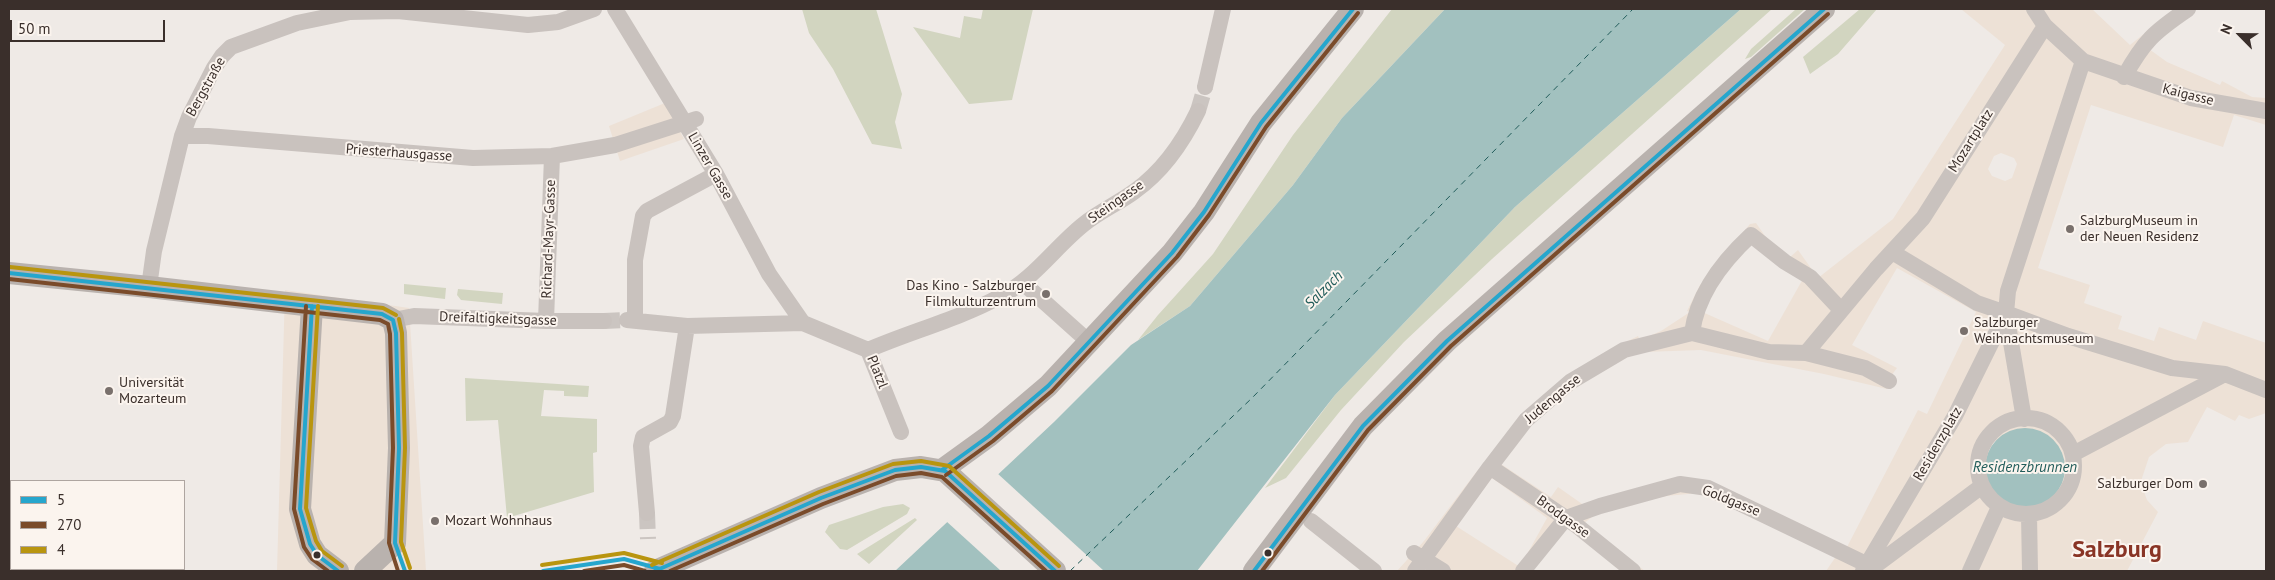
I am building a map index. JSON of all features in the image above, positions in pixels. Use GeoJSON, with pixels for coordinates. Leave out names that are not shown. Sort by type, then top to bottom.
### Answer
{"type":"FeatureCollection","features":[{"type":"Feature","properties":{"kind":"main road"},"geometry":{"type":"LineString","coordinates":[[942,470],[1012,418],[1048,386],[1186,236],[1204,212],[1261,123],[1353,9]]}},
{"type":"Feature","properties":{"kind":"main road"},"geometry":{"type":"LineString","coordinates":[[1254,571],[1363,426],[1447,342],[1824,9]]}},
{"type":"Feature","properties":{"kind":"main road"},"geometry":{"type":"LineString","coordinates":[[9,273],[382,314],[393,320],[396,333],[398,448],[394,544],[365,571]]}},
{"type":"Feature","properties":{"kind":"main road"},"geometry":{"type":"LineString","coordinates":[[312,306],[300,509],[310,544],[317,555],[338,571]]}},
{"type":"Feature","properties":{"kind":"main road"},"geometry":{"type":"LineString","coordinates":[[655,571],[821,498],[895,470],[921,467],[942,470],[968,491],[1055,571]]}},
{"type":"Feature","properties":{"kind":"street","name":"Bergstraße"},"geometry":{"type":"LineString","coordinates":[[149,287],[154,251],[182,136],[189,117],[222,56],[231,48],[297,23],[350,12],[398,11],[528,25],[543,24],[594,9]]}},
{"type":"Feature","properties":{"kind":"street","name":"Linzer Gasse"},"geometry":{"type":"LineString","coordinates":[[615,9],[691,121],[768,274],[803,323]]}},
{"type":"Feature","properties":{"kind":"street"},"geometry":{"type":"LineString","coordinates":[[1205,87],[1223,9]]}},
{"type":"Feature","properties":{"kind":"street"},"geometry":{"type":"LineString","coordinates":[[2034,9],[2045,26],[2084,61],[2118,74],[2161,27],[2188,9]]}},
{"type":"Feature","properties":{"kind":"street","name":"Mozartplatz"},"geometry":{"type":"LineString","coordinates":[[1806,353],[1876,269],[1923,218],[2045,26]]}},
{"type":"Feature","properties":{"kind":"street","name":"Residenzplatz"},"geometry":{"type":"LineString","coordinates":[[2024,418],[2006,313],[2008,292],[2084,61]]}},
{"type":"Feature","properties":{"kind":"street","name":"Kaigasse"},"geometry":{"type":"LineString","coordinates":[[2118,74],[2191,98],[2266,111]]}},
{"type":"Feature","properties":{"kind":"street","name":"Steingasse"},"geometry":{"type":"LineString","coordinates":[[868,350],[983,305],[1003,295],[1022,282],[1084,224],[1137,190],[1160,169],[1185,139],[1198,111]]}},
{"type":"Feature","properties":{"kind":"street","name":"Priesterhausgasse"},"geometry":{"type":"LineString","coordinates":[[182,136],[208,136],[472,158],[552,156],[615,145],[691,121]]}},
{"type":"Feature","properties":{"kind":"street","name":"Richard-Mayr-Gasse"},"geometry":{"type":"LineString","coordinates":[[546,321],[552,156]]}},
{"type":"Feature","properties":{"kind":"street"},"geometry":{"type":"LineString","coordinates":[[716,174],[647,211],[643,216],[635,260],[631,320],[687,326],[803,323]]}},
{"type":"Feature","properties":{"kind":"street"},"geometry":{"type":"LineString","coordinates":[[1692,333],[1695,312],[1723,264],[1751,235],[1786,262],[1810,277],[1841,310]]}},
{"type":"Feature","properties":{"kind":"street"},"geometry":{"type":"LineString","coordinates":[[1892,252],[1977,303],[2068,336],[2172,368],[2225,374],[2266,390]]}},
{"type":"Feature","properties":{"kind":"street"},"geometry":{"type":"LineString","coordinates":[[1022,282],[1089,342]]}},
{"type":"Feature","properties":{"kind":"street","name":"Residenzplatz"},"geometry":{"type":"LineString","coordinates":[[1866,569],[1954,416],[2006,313]]}},
{"type":"Feature","properties":{"kind":"street","name":"Dreifaltigkeitsgasse"},"geometry":{"type":"LineString","coordinates":[[393,320],[414,316],[546,321],[604,321]]}},
{"type":"Feature","properties":{"kind":"street","name":"Platzl"},"geometry":{"type":"LineString","coordinates":[[803,323],[868,350],[901,432]]}},
{"type":"Feature","properties":{"kind":"street"},"geometry":{"type":"LineString","coordinates":[[646,513],[641,446],[643,437],[670,422],[673,416],[687,326]]}},
{"type":"Feature","properties":{"kind":"street","name":"Judengasse"},"geometry":{"type":"LineString","coordinates":[[1417,561],[1526,420],[1570,382],[1624,350],[1692,333],[1769,352],[1806,353],[1865,368],[1889,381]]}},
{"type":"Feature","properties":{"kind":"street"},"geometry":{"type":"LineString","coordinates":[[2073,454],[2225,374]]}},
{"type":"Feature","properties":{"kind":"street"},"geometry":{"type":"LineString","coordinates":[[2024,418],[2044,421],[2057,428],[2067,440],[2073,454],[2075,469],[2072,484],[2064,498],[2052,508],[2029,514],[2011,512],[1999,506],[1982,486],[1978,473],[1978,460],[1986,441],[1999,426],[2024,418]]}},
{"type":"Feature","properties":{"kind":"street","name":"Brodgasse"},"geometry":{"type":"LineString","coordinates":[[1490,467],[1566,518],[1633,571]]}},
{"type":"Feature","properties":{"kind":"street","name":"Goldgasse"},"geometry":{"type":"LineString","coordinates":[[1566,518],[1600,506],[1680,484],[1708,488],[1866,569]]}},
{"type":"Feature","properties":{"kind":"street"},"geometry":{"type":"LineString","coordinates":[[1866,569],[1982,486]]}},
{"type":"Feature","properties":{"kind":"street"},"geometry":{"type":"LineString","coordinates":[[1970,571],[1999,506]]}},
{"type":"Feature","properties":{"kind":"street"},"geometry":{"type":"LineString","coordinates":[[2029,514],[2030,571]]}},
{"type":"Feature","properties":{"kind":"street"},"geometry":{"type":"LineString","coordinates":[[1523,571],[1566,518]]}},
{"type":"Feature","properties":{"kind":"street"},"geometry":{"type":"LineString","coordinates":[[1311,521],[1374,571]]}},
{"type":"Feature","properties":{"kind":"street"},"geometry":{"type":"LineString","coordinates":[[1417,561],[1443,571]]}},
{"type":"Feature","properties":{"kind":"green space"},"geometry":{"type":"Polygon","coordinates":[[[802,9],[876,9],[902,94],[895,122],[902,149],[872,144],[833,69],[809,33],[802,9]]]}},
{"type":"Feature","properties":{"kind":"green space"},"geometry":{"type":"Polygon","coordinates":[[[983,9],[1033,9],[1012,100],[969,104],[913,27],[960,38],[964,16],[981,19],[983,9]]]}},
{"type":"Feature","properties":{"kind":"green space"},"geometry":{"type":"Polygon","coordinates":[[[1392,9],[1445,9],[1342,118],[1293,185],[1190,306],[1138,340],[1213,254],[1293,135],[1392,9]]]}},
{"type":"Feature","properties":{"kind":"green space"},"geometry":{"type":"Polygon","coordinates":[[[1741,9],[1772,9],[1492,259],[1404,342],[1341,410],[1286,478],[1265,488],[1335,395],[1515,207],[1741,9]]]}},
{"type":"Feature","properties":{"kind":"green space"},"geometry":{"type":"Polygon","coordinates":[[[1796,9],[1805,9],[1751,57],[1745,59],[1751,49],[1796,9]]]}},
{"type":"Feature","properties":{"kind":"green space"},"geometry":{"type":"Polygon","coordinates":[[[1860,9],[1877,9],[1838,54],[1810,74],[1803,57],[1860,9]]]}},
{"type":"Feature","properties":{"kind":"green space"},"geometry":{"type":"Polygon","coordinates":[[[404,284],[446,288],[445,299],[404,294],[404,284]]]}},
{"type":"Feature","properties":{"kind":"green space"},"geometry":{"type":"Polygon","coordinates":[[[458,289],[503,293],[502,304],[461,300],[457,295],[458,289]]]}},
{"type":"Feature","properties":{"kind":"green space"},"geometry":{"type":"Polygon","coordinates":[[[465,378],[589,386],[588,397],[564,396],[564,391],[544,390],[541,416],[597,419],[597,452],[593,453],[594,492],[507,518],[498,420],[466,421],[465,378]]]}},
{"type":"Feature","properties":{"kind":"green space"},"geometry":{"type":"Polygon","coordinates":[[[903,504],[910,508],[907,514],[847,550],[840,549],[825,532],[829,525],[883,507],[903,504]]]}},
{"type":"Feature","properties":{"kind":"green space"},"geometry":{"type":"Polygon","coordinates":[[[9,506],[10,570],[139,570],[139,571],[9,571],[9,506]]]}},
{"type":"Feature","properties":{"kind":"green space"},"geometry":{"type":"Polygon","coordinates":[[[915,518],[917,520],[869,564],[857,554],[915,518]]]}},
{"type":"Feature","properties":{"kind":"shaded area"},"geometry":{"type":"Polygon","coordinates":[[[1961,9],[2092,9],[2130,45],[2175,9],[2149,49],[2167,62],[2220,85],[2222,81],[2252,97],[2266,98],[2266,125],[2234,115],[2223,147],[2091,105],[2038,268],[2090,285],[2084,303],[2122,316],[2118,329],[2154,341],[2159,327],[2196,340],[2203,321],[2266,343],[2266,413],[2249,419],[2239,415],[2235,421],[2207,407],[2188,442],[2166,444],[2149,457],[2142,478],[2143,489],[2147,500],[2158,512],[2127,571],[1826,571],[1837,555],[1699,493],[1666,496],[1601,510],[1583,524],[1645,571],[1621,571],[1568,525],[1530,571],[1397,571],[1424,541],[1477,471],[1622,344],[1638,336],[1640,340],[1661,331],[1690,312],[1687,311],[1700,285],[1750,224],[1756,223],[1765,236],[1789,258],[1798,250],[1818,278],[1893,219],[2005,45],[1961,9]],[[2001,153],[1994,156],[1988,169],[1992,176],[2005,181],[2012,178],[2017,164],[2014,158],[2001,153]],[[1747,242],[1700,311],[1768,341],[1804,277],[1747,242]],[[1897,268],[1852,345],[1897,368],[1891,376],[1887,389],[1824,374],[1701,350],[1644,352],[1629,356],[1587,378],[1529,427],[1501,464],[1551,497],[1558,487],[1585,506],[1661,483],[1736,493],[1847,547],[1918,410],[1927,414],[1976,312],[1897,268]],[[2047,435],[1995,441],[1989,450],[1985,472],[2002,501],[2024,508],[2045,502],[2062,452],[2047,435]],[[1492,478],[1456,526],[1520,567],[1547,518],[1492,478]]]}},
{"type":"Feature","properties":{"kind":"shaded area"},"geometry":{"type":"Polygon","coordinates":[[[665,103],[684,139],[620,161],[609,126],[665,103]]]}},
{"type":"Feature","properties":{"kind":"shaded area"},"geometry":{"type":"Polygon","coordinates":[[[285,290],[409,308],[426,571],[277,571],[285,290]]]}},
{"type":"Feature","properties":{"kind":"water","name":"Salzach"},"geometry":{"type":"Polygon","coordinates":[[[1445,9],[1741,9],[1515,207],[1335,395],[1197,571],[895,571],[1054,422],[1131,345],[1190,306],[1293,185],[1342,118],[1445,9]]]}},
{"type":"Feature","properties":{"kind":"water","name":"Residenzbrunnen"},"geometry":{"type":"Polygon","coordinates":[[[2025,428],[2040,431],[2053,440],[2062,453],[2065,468],[2062,483],[2053,496],[2040,505],[2025,508],[2010,505],[1997,496],[1988,483],[1985,468],[1988,453],[1997,440],[2010,431],[2025,428]]]}},
{"type":"Feature","properties":{"kind":"pier"},"geometry":{"type":"Polygon","coordinates":[[[997,473],[1104,571],[1001,571],[946,521],[997,473]]]}},
{"type":"Feature","properties":{"kind":"ferry route"},"geometry":{"type":"LineString","coordinates":[[1070,571],[1252,398],[1633,9]]}},
{"type":"Feature","properties":{"kind":"tunnel"},"geometry":{"type":"LineString","coordinates":[[1198,111],[1205,87]]}},
{"type":"Feature","properties":{"kind":"tunnel"},"geometry":{"type":"LineString","coordinates":[[604,321],[627,320]]}},
{"type":"Feature","properties":{"kind":"tunnel"},"geometry":{"type":"LineString","coordinates":[[647,513],[648,539]]}},
{"type":"Feature","properties":{"kind":"transit line","name":"5"},"geometry":{"type":"LineString","coordinates":[[942,470],[989,436],[1048,386],[1172,253],[1204,212],[1261,123],[1353,9]]}},
{"type":"Feature","properties":{"kind":"transit line","name":"5"},"geometry":{"type":"LineString","coordinates":[[1254,571],[1363,426],[1447,341],[1824,9]]}},
{"type":"Feature","properties":{"kind":"transit line","name":"270"},"geometry":{"type":"LineString","coordinates":[[946,475],[993,441],[1052,391],[1177,257],[1209,215],[1266,127],[1358,13]]}},
{"type":"Feature","properties":{"kind":"transit line","name":"270"},"geometry":{"type":"LineString","coordinates":[[1262,571],[1368,430],[1451,346],[1828,14]]}},
{"type":"Feature","properties":{"kind":"transit line","name":"4"},"geometry":{"type":"LineString","coordinates":[[10,267],[383,308],[396,315]]}},
{"type":"Feature","properties":{"kind":"transit line","name":"5"},"geometry":{"type":"LineString","coordinates":[[9,273],[382,314],[393,320]]}},
{"type":"Feature","properties":{"kind":"transit line","name":"270"},"geometry":{"type":"LineString","coordinates":[[9,279],[380,320],[388,324],[390,334],[393,448],[389,543],[398,571]]}},
{"type":"Feature","properties":{"kind":"transit line","name":"270"},"geometry":{"type":"LineString","coordinates":[[306,306],[294,509],[304,547],[312,559],[328,571]]}},
{"type":"Feature","properties":{"kind":"transit line","name":"5"},"geometry":{"type":"LineString","coordinates":[[312,306],[300,509],[310,544],[317,555],[338,571]]}},
{"type":"Feature","properties":{"kind":"transit line","name":"4"},"geometry":{"type":"LineString","coordinates":[[318,306],[306,508],[316,541],[322,551],[342,566]]}},
{"type":"Feature","properties":{"kind":"transit line","name":"4"},"geometry":{"type":"LineString","coordinates":[[399,319],[402,333],[405,448],[401,542],[410,568]]}},
{"type":"Feature","properties":{"kind":"transit line","name":"5"},"geometry":{"type":"LineString","coordinates":[[393,320],[396,333],[399,448],[395,543],[405,571]]}},
{"type":"Feature","properties":{"kind":"transit line","name":"4"},"geometry":{"type":"LineString","coordinates":[[652,565],[819,492],[893,464],[921,461],[949,466],[1059,566]]}},
{"type":"Feature","properties":{"kind":"transit line","name":"5"},"geometry":{"type":"LineString","coordinates":[[655,571],[821,498],[895,470],[921,467],[945,471],[1055,571]]}},
{"type":"Feature","properties":{"kind":"transit line","name":"270"},"geometry":{"type":"LineString","coordinates":[[670,571],[823,504],[896,476],[921,473],[942,477],[1046,571]]}},
{"type":"Feature","properties":{"kind":"transit line","name":"4"},"geometry":{"type":"LineString","coordinates":[[542,565],[624,553],[662,563]]}},
{"type":"Feature","properties":{"kind":"transit line","name":"5"},"geometry":{"type":"LineString","coordinates":[[543,571],[624,559],[660,569]]}},
{"type":"Feature","properties":{"kind":"transit line","name":"270"},"geometry":{"type":"LineString","coordinates":[[584,571],[624,565],[645,571]]}},
{"type":"Feature","properties":{"kind":"place","name":"SalzburgMuseum in der Neuen Residenz"},"geometry":{"type":"Point","coordinates":[2070,229]}},
{"type":"Feature","properties":{"kind":"place","name":"Das Kino - Salzburger Filmkulturzentrum"},"geometry":{"type":"Point","coordinates":[1046,294]}},
{"type":"Feature","properties":{"kind":"place","name":"Salzburger Weihnachtsmuseum"},"geometry":{"type":"Point","coordinates":[1964,331]}},
{"type":"Feature","properties":{"kind":"place","name":"Universität Mozarteum"},"geometry":{"type":"Point","coordinates":[109,391]}},
{"type":"Feature","properties":{"kind":"place","name":"Salzburger Dom"},"geometry":{"type":"Point","coordinates":[2203,484]}},
{"type":"Feature","properties":{"kind":"place","name":"Mozart Wohnhaus"},"geometry":{"type":"Point","coordinates":[435,521]}},
{"type":"Feature","properties":{"kind":"district","name":"Salzburg"},"geometry":{"type":"Point","coordinates":[2117,550]}}]}
